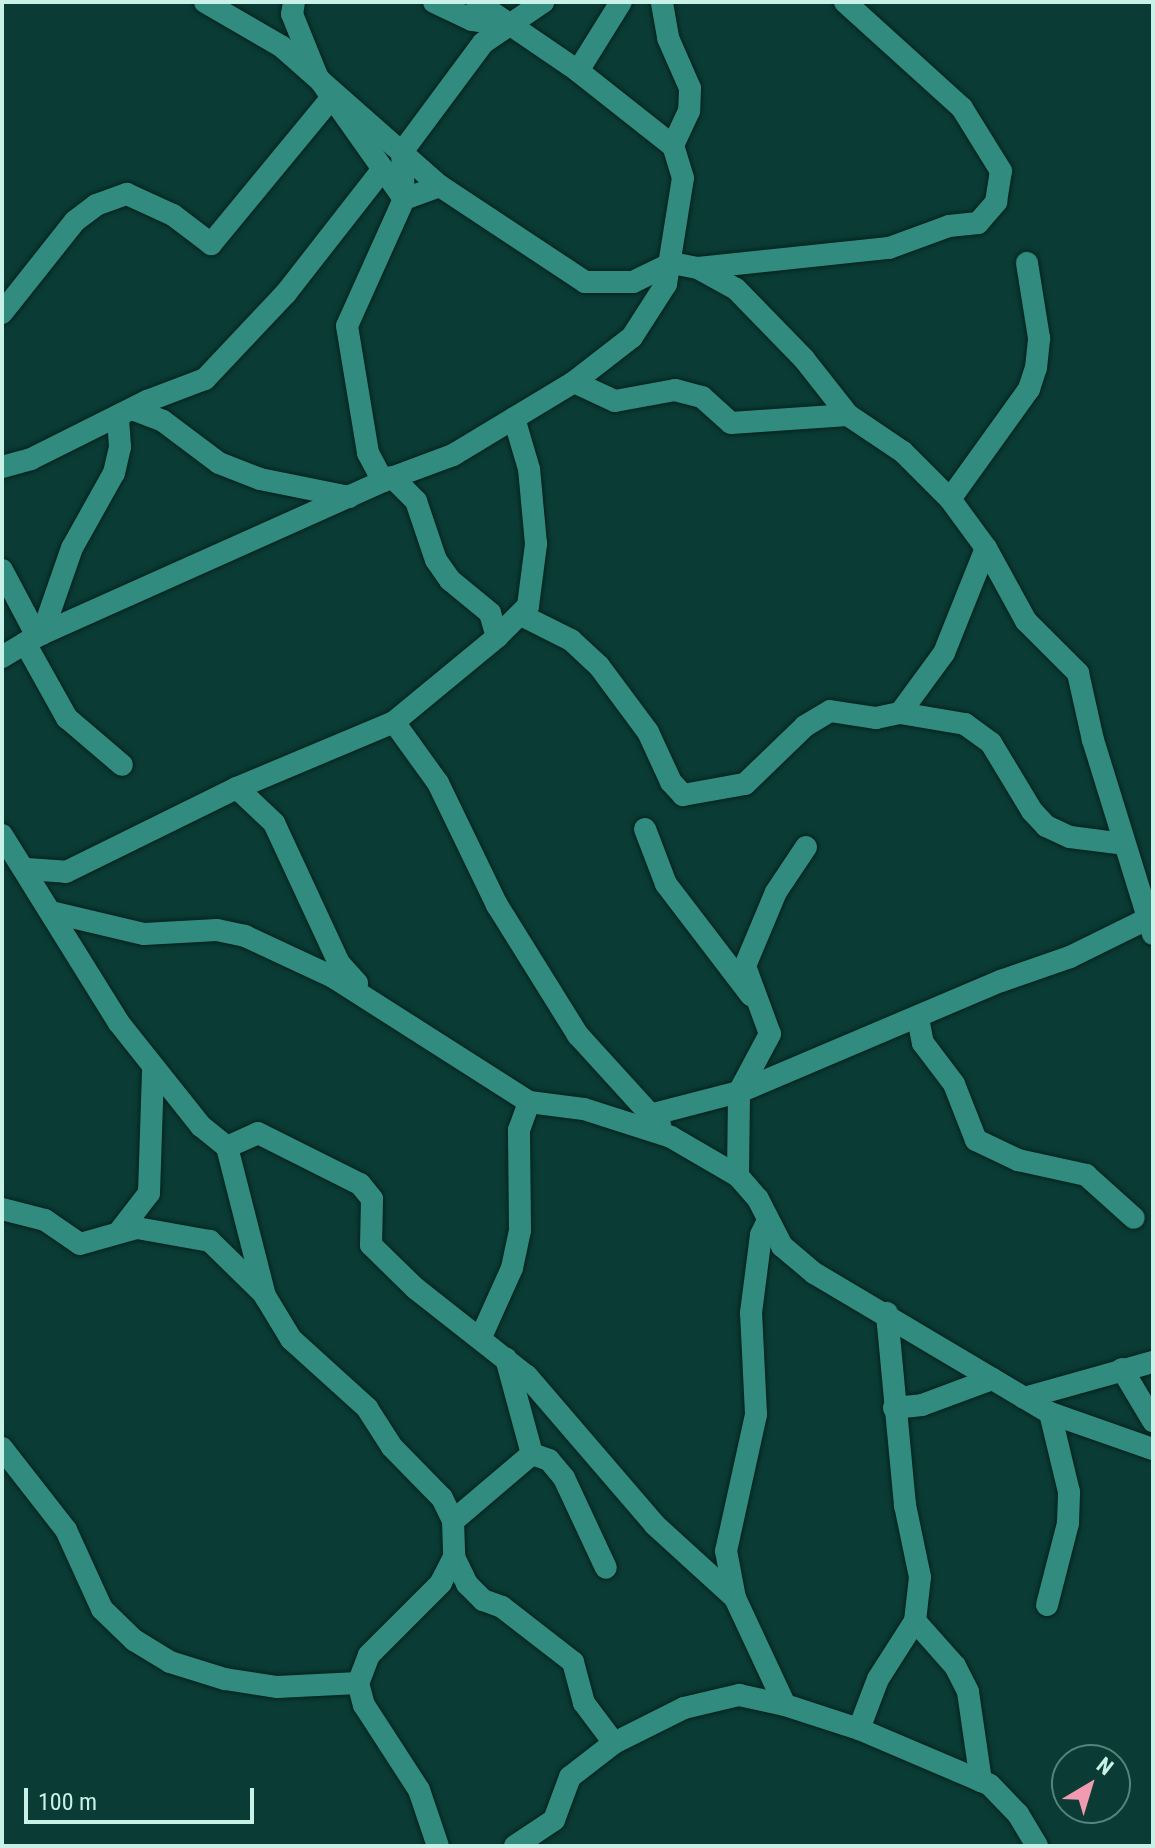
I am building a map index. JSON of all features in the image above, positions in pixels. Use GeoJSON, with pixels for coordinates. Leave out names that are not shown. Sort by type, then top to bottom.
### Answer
{"type":"FeatureCollection","features":[{"type":"Feature","properties":{"kind":"street"},"geometry":{"type":"LineString","coordinates":[[294,2],[292,14],[317,76],[348,127],[404,199]]}},
{"type":"Feature","properties":{"kind":"street"},"geometry":{"type":"LineString","coordinates":[[434,2],[472,20],[510,26]]}},
{"type":"Feature","properties":{"kind":"street"},"geometry":{"type":"LineString","coordinates":[[2,657],[35,638],[387,479],[453,455],[574,382],[632,337],[666,284],[672,263],[683,178],[673,146],[578,71],[477,2]]}},
{"type":"Feature","properties":{"kind":"street"},"geometry":{"type":"LineString","coordinates":[[497,637],[490,613],[450,580],[436,560],[416,501],[387,479],[368,453],[347,326],[404,199],[402,152],[483,43],[543,2]]}},
{"type":"Feature","properties":{"kind":"street"},"geometry":{"type":"LineString","coordinates":[[578,71],[621,2]]}},
{"type":"Feature","properties":{"kind":"street"},"geometry":{"type":"LineString","coordinates":[[661,2],[668,38],[690,88],[689,111],[673,146]]}},
{"type":"Feature","properties":{"kind":"street"},"geometry":{"type":"LineString","coordinates":[[214,3],[281,46],[440,186],[585,282],[633,282],[672,263],[698,268],[889,248],[949,226],[978,223],[996,202],[1001,171],[962,108],[845,2]]}},
{"type":"Feature","properties":{"kind":"street"},"geometry":{"type":"LineString","coordinates":[[2,313],[75,221],[96,205],[127,194],[173,215],[211,244],[332,97]]}},
{"type":"Feature","properties":{"kind":"street"},"geometry":{"type":"LineString","coordinates":[[2,467],[57,448],[125,413],[205,379],[286,293],[383,169]]}},
{"type":"Feature","properties":{"kind":"street"},"geometry":{"type":"LineString","coordinates":[[404,199],[440,186]]}},
{"type":"Feature","properties":{"kind":"street"},"geometry":{"type":"LineString","coordinates":[[950,499],[1029,389],[1036,368],[1039,338],[1027,263]]}},
{"type":"Feature","properties":{"kind":"street"},"geometry":{"type":"LineString","coordinates":[[650,1115],[739,1092],[1150,927],[1078,673],[1014,606],[986,548],[950,499],[903,452],[848,415],[804,359],[736,289],[698,268]]}},
{"type":"Feature","properties":{"kind":"street"},"geometry":{"type":"LineString","coordinates":[[574,382],[615,401],[675,390],[702,397],[731,423],[848,415]]}},
{"type":"Feature","properties":{"kind":"street"},"geometry":{"type":"LineString","coordinates":[[125,413],[163,421],[219,463],[260,479],[349,497]]}},
{"type":"Feature","properties":{"kind":"street"},"geometry":{"type":"LineString","coordinates":[[35,638],[72,548],[114,473],[125,413]]}},
{"type":"Feature","properties":{"kind":"street"},"geometry":{"type":"LineString","coordinates":[[27,869],[66,872],[237,788],[394,722],[521,615],[532,591],[536,544],[529,469],[514,418]]}},
{"type":"Feature","properties":{"kind":"street"},"geometry":{"type":"LineString","coordinates":[[900,713],[944,653],[986,548]]}},
{"type":"Feature","properties":{"kind":"street"},"geometry":{"type":"LineString","coordinates":[[2,570],[35,638],[67,718],[122,765]]}},
{"type":"Feature","properties":{"kind":"street"},"geometry":{"type":"LineString","coordinates":[[521,615],[571,640],[599,666],[648,732],[671,782],[683,795],[745,784],[805,726],[830,711],[876,718],[900,713],[939,716],[965,724],[991,743],[1032,811],[1046,826],[1070,837],[1124,844]]}},
{"type":"Feature","properties":{"kind":"street"},"geometry":{"type":"LineString","coordinates":[[394,722],[438,783],[497,905],[578,1035],[671,1137]]}},
{"type":"Feature","properties":{"kind":"street"},"geometry":{"type":"LineString","coordinates":[[237,788],[274,823],[339,963],[381,1007]]}},
{"type":"Feature","properties":{"kind":"street"},"geometry":{"type":"LineString","coordinates":[[645,829],[666,884],[728,971],[759,1003]]}},
{"type":"Feature","properties":{"kind":"street"},"geometry":{"type":"LineString","coordinates":[[2,835],[27,869],[153,1072],[227,1147],[265,1296]]}},
{"type":"Feature","properties":{"kind":"street"},"geometry":{"type":"LineString","coordinates":[[738,1176],[739,1092],[770,1034],[745,966],[749,948],[776,892],[806,847]]}},
{"type":"Feature","properties":{"kind":"street"},"geometry":{"type":"LineString","coordinates":[[55,913],[144,934],[217,930],[245,936],[333,977],[529,1102],[584,1109],[671,1137],[738,1176],[795,1260],[1050,1413],[1153,1449]]}},
{"type":"Feature","properties":{"kind":"street"},"geometry":{"type":"LineString","coordinates":[[918,1018],[923,1043],[954,1084],[976,1140],[1018,1160],[1086,1175],[1134,1218]]}},
{"type":"Feature","properties":{"kind":"street"},"geometry":{"type":"LineString","coordinates":[[119,1232],[149,1193],[153,1072]]}},
{"type":"Feature","properties":{"kind":"street"},"geometry":{"type":"LineString","coordinates":[[481,1337],[512,1268],[520,1230],[519,1130],[529,1102]]}},
{"type":"Feature","properties":{"kind":"street"},"geometry":{"type":"LineString","coordinates":[[227,1147],[258,1133],[360,1184],[372,1199],[371,1245],[415,1288],[506,1358],[655,1525],[735,1598]]}},
{"type":"Feature","properties":{"kind":"street"},"geometry":{"type":"LineString","coordinates":[[2,1209],[45,1220],[80,1244],[119,1232],[157,1228],[184,1239],[210,1241],[265,1296],[291,1339],[367,1408],[392,1447],[442,1498],[453,1521],[454,1557],[467,1584],[483,1600],[502,1607],[573,1662],[584,1703],[614,1743]]}},
{"type":"Feature","properties":{"kind":"street"},"geometry":{"type":"LineString","coordinates":[[768,1220],[751,1313],[756,1414],[726,1551],[735,1598],[785,1705]]}},
{"type":"Feature","properties":{"kind":"street"},"geometry":{"type":"LineString","coordinates":[[859,1729],[878,1679],[915,1621],[920,1577],[905,1505],[887,1313]]}},
{"type":"Feature","properties":{"kind":"street"},"geometry":{"type":"LineString","coordinates":[[506,1358],[532,1454]]}},
{"type":"Feature","properties":{"kind":"street"},"geometry":{"type":"LineString","coordinates":[[1024,1398],[1153,1362]]}},
{"type":"Feature","properties":{"kind":"street"},"geometry":{"type":"LineString","coordinates":[[1122,1369],[1153,1421]]}},
{"type":"Feature","properties":{"kind":"street"},"geometry":{"type":"LineString","coordinates":[[894,1408],[922,1405],[992,1379]]}},
{"type":"Feature","properties":{"kind":"street"},"geometry":{"type":"LineString","coordinates":[[1047,1605],[1068,1523],[1069,1492],[1050,1413]]}},
{"type":"Feature","properties":{"kind":"street"},"geometry":{"type":"LineString","coordinates":[[2,1448],[66,1530],[102,1609],[134,1640],[170,1662],[225,1679],[277,1687],[358,1683]]}},
{"type":"Feature","properties":{"kind":"street"},"geometry":{"type":"LineString","coordinates":[[453,1521],[532,1454]]}},
{"type":"Feature","properties":{"kind":"street"},"geometry":{"type":"LineString","coordinates":[[532,1454],[549,1460],[564,1478],[606,1568]]}},
{"type":"Feature","properties":{"kind":"street"},"geometry":{"type":"LineString","coordinates":[[438,1846],[419,1790],[364,1705],[358,1683],[369,1655],[441,1583],[454,1557]]}},
{"type":"Feature","properties":{"kind":"street"},"geometry":{"type":"LineString","coordinates":[[915,1621],[955,1666],[968,1692],[981,1781]]}},
{"type":"Feature","properties":{"kind":"street"},"geometry":{"type":"LineString","coordinates":[[515,1846],[554,1820],[570,1777],[614,1743],[684,1708],[739,1695],[785,1705],[859,1729],[981,1781],[1018,1814],[1035,1845]]}}]}
